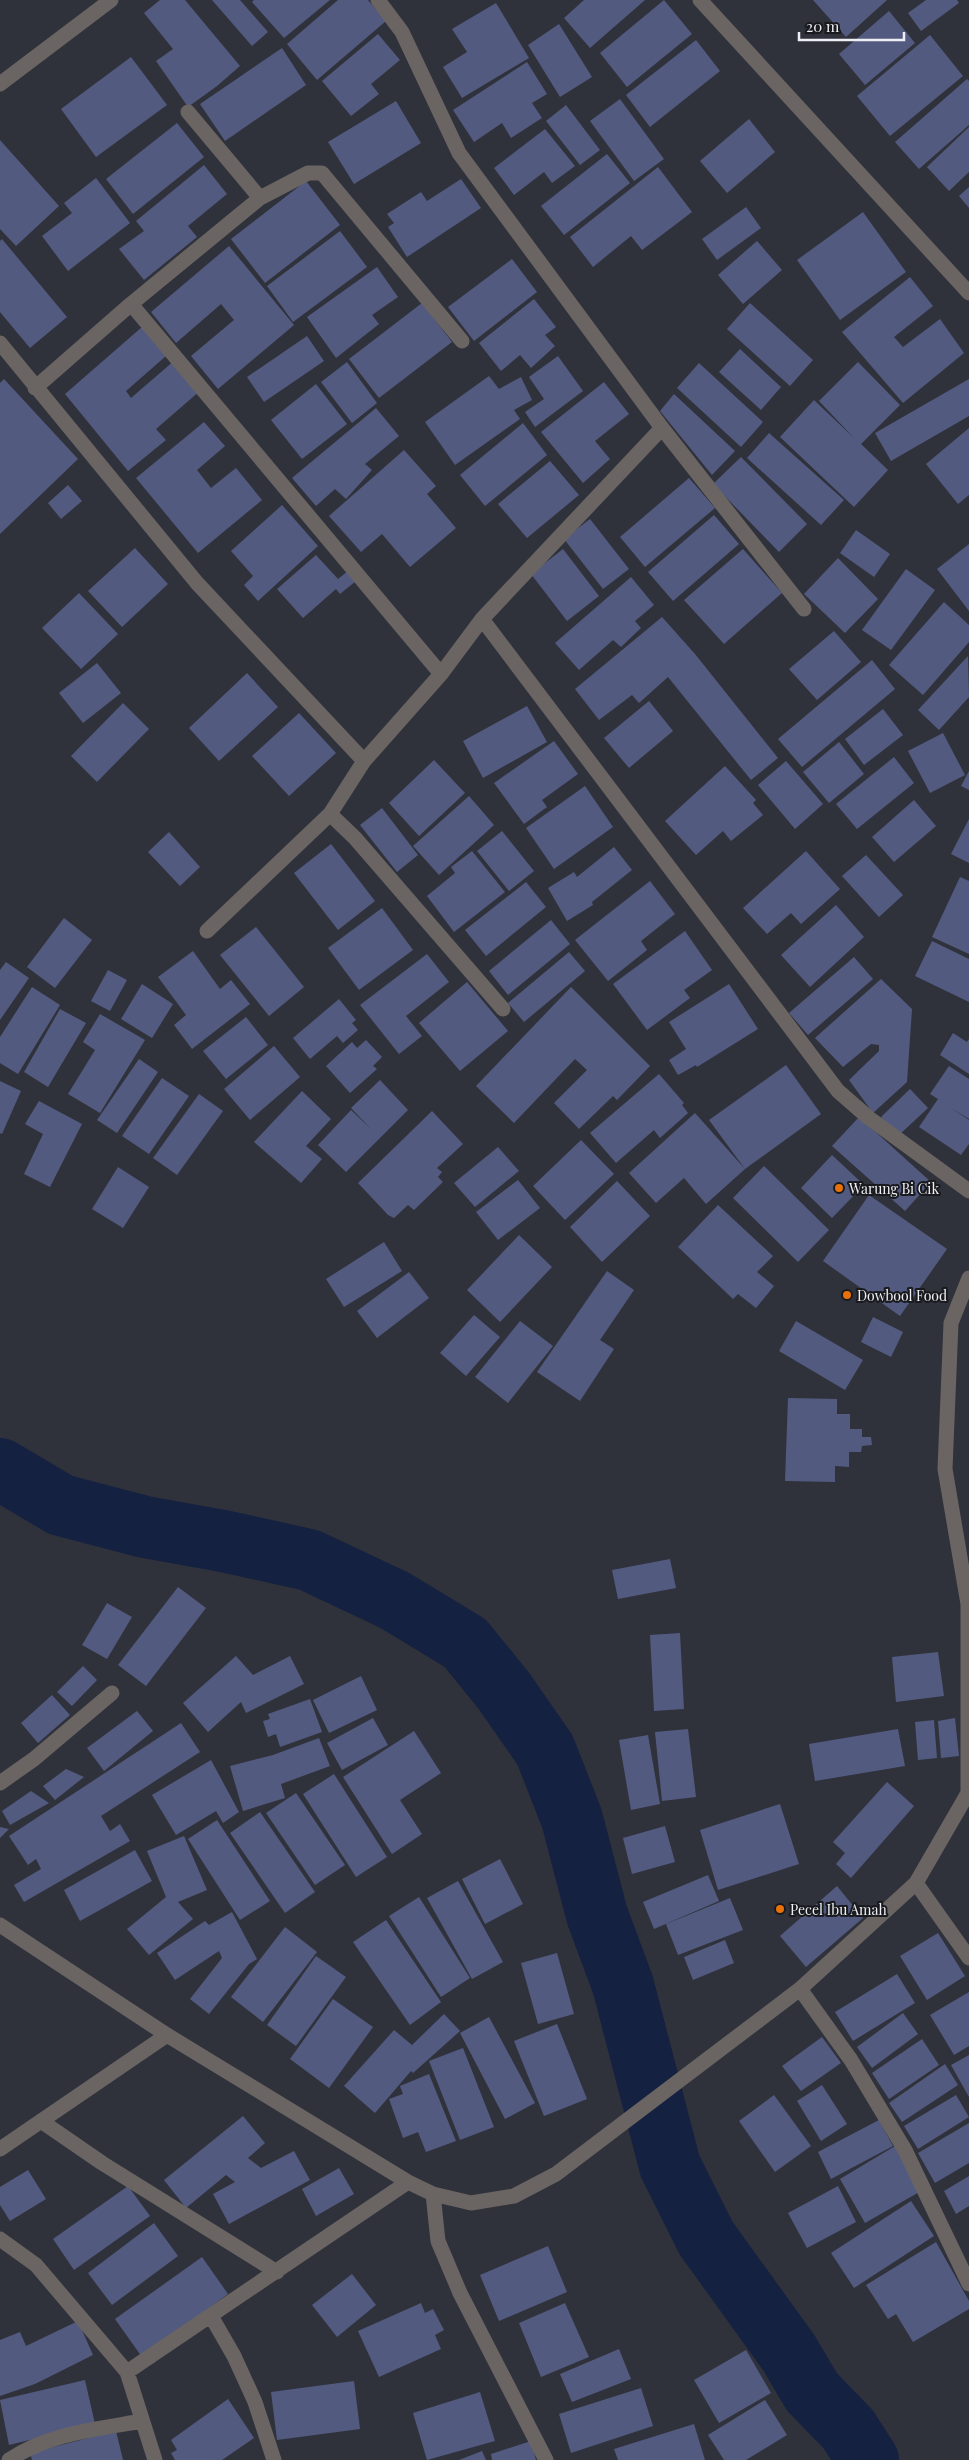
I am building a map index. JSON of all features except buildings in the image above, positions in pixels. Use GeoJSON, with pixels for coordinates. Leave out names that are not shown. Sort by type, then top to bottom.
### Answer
{"type":"FeatureCollection","features":[{"type":"Feature","properties":{"kind":"street"},"geometry":{"type":"LineString","coordinates":[[0,84],[111,0]]}},
{"type":"Feature","properties":{"kind":"street"},"geometry":{"type":"LineString","coordinates":[[378,0],[402,32],[459,152],[662,428],[804,610]]}},
{"type":"Feature","properties":{"kind":"street"},"geometry":{"type":"LineString","coordinates":[[700,0],[969,293]]}},
{"type":"Feature","properties":{"kind":"street"},"geometry":{"type":"LineString","coordinates":[[188,112],[260,198]]}},
{"type":"Feature","properties":{"kind":"street"},"geometry":{"type":"LineString","coordinates":[[35,388],[131,304],[260,198],[308,173],[322,173],[462,341]]}},
{"type":"Feature","properties":{"kind":"street"},"geometry":{"type":"LineString","coordinates":[[131,304],[441,674]]}},
{"type":"Feature","properties":{"kind":"street"},"geometry":{"type":"LineString","coordinates":[[0,343],[197,583],[364,762]]}},
{"type":"Feature","properties":{"kind":"street"},"geometry":{"type":"LineString","coordinates":[[207,931],[330,814],[364,762],[441,674],[482,619],[662,428]]}},
{"type":"Feature","properties":{"kind":"street"},"geometry":{"type":"LineString","coordinates":[[482,619],[838,1091],[869,1118],[969,1191]]}},
{"type":"Feature","properties":{"kind":"street"},"geometry":{"type":"LineString","coordinates":[[330,814],[355,838],[503,1009]]}},
{"type":"Feature","properties":{"kind":"street"},"geometry":{"type":"LineString","coordinates":[[0,1925],[167,2035],[408,2182],[433,2194],[471,2203],[514,2196],[556,2174],[800,1989],[916,1883],[968,1793],[968,1604],[945,1469],[951,1323],[969,1278]]}},
{"type":"Feature","properties":{"kind":"street"},"geometry":{"type":"LineString","coordinates":[[0,1783],[34,1759],[112,1693]]}},
{"type":"Feature","properties":{"kind":"street"},"geometry":{"type":"LineString","coordinates":[[916,1883],[969,1958]]}},
{"type":"Feature","properties":{"kind":"street"},"geometry":{"type":"LineString","coordinates":[[800,1989],[851,2060],[905,2150],[969,2284]]}},
{"type":"Feature","properties":{"kind":"street"},"geometry":{"type":"LineString","coordinates":[[0,2149],[167,2035]]}},
{"type":"Feature","properties":{"kind":"street"},"geometry":{"type":"LineString","coordinates":[[41,2121],[102,2164],[277,2272]]}},
{"type":"Feature","properties":{"kind":"street"},"geometry":{"type":"LineString","coordinates":[[127,2372],[408,2182]]}},
{"type":"Feature","properties":{"kind":"street"},"geometry":{"type":"LineString","coordinates":[[433,2194],[438,2241],[460,2294],[546,2460]]}},
{"type":"Feature","properties":{"kind":"street"},"geometry":{"type":"LineString","coordinates":[[0,2239],[36,2264],[127,2372],[155,2460]]}},
{"type":"Feature","properties":{"kind":"street"},"geometry":{"type":"LineString","coordinates":[[211,2316],[234,2356],[255,2402],[274,2460]]}},
{"type":"Feature","properties":{"kind":"street"},"geometry":{"type":"LineString","coordinates":[[10,2460],[25,2449],[73,2434],[142,2421]]}},
{"type":"Feature","properties":{"kind":"waterway"},"geometry":{"type":"LineString","coordinates":[[0,1469],[61,1505],[145,1527],[223,1541],[309,1560],[394,1600],[465,1643],[504,1691],[545,1750],[572,1819],[597,1915],[623,1985],[670,2166],[706,2238],[789,2353],[812,2392],[848,2429],[868,2460]]}},
{"type":"Feature","properties":{"kind":"place","name":"Warung Bi Cik"},"geometry":{"type":"Point","coordinates":[839,1188]}},
{"type":"Feature","properties":{"kind":"place","name":"Dowbool Food"},"geometry":{"type":"Point","coordinates":[847,1295]}},
{"type":"Feature","properties":{"kind":"place","name":"Pecel Ibu Amah"},"geometry":{"type":"Point","coordinates":[780,1909]}}]}
